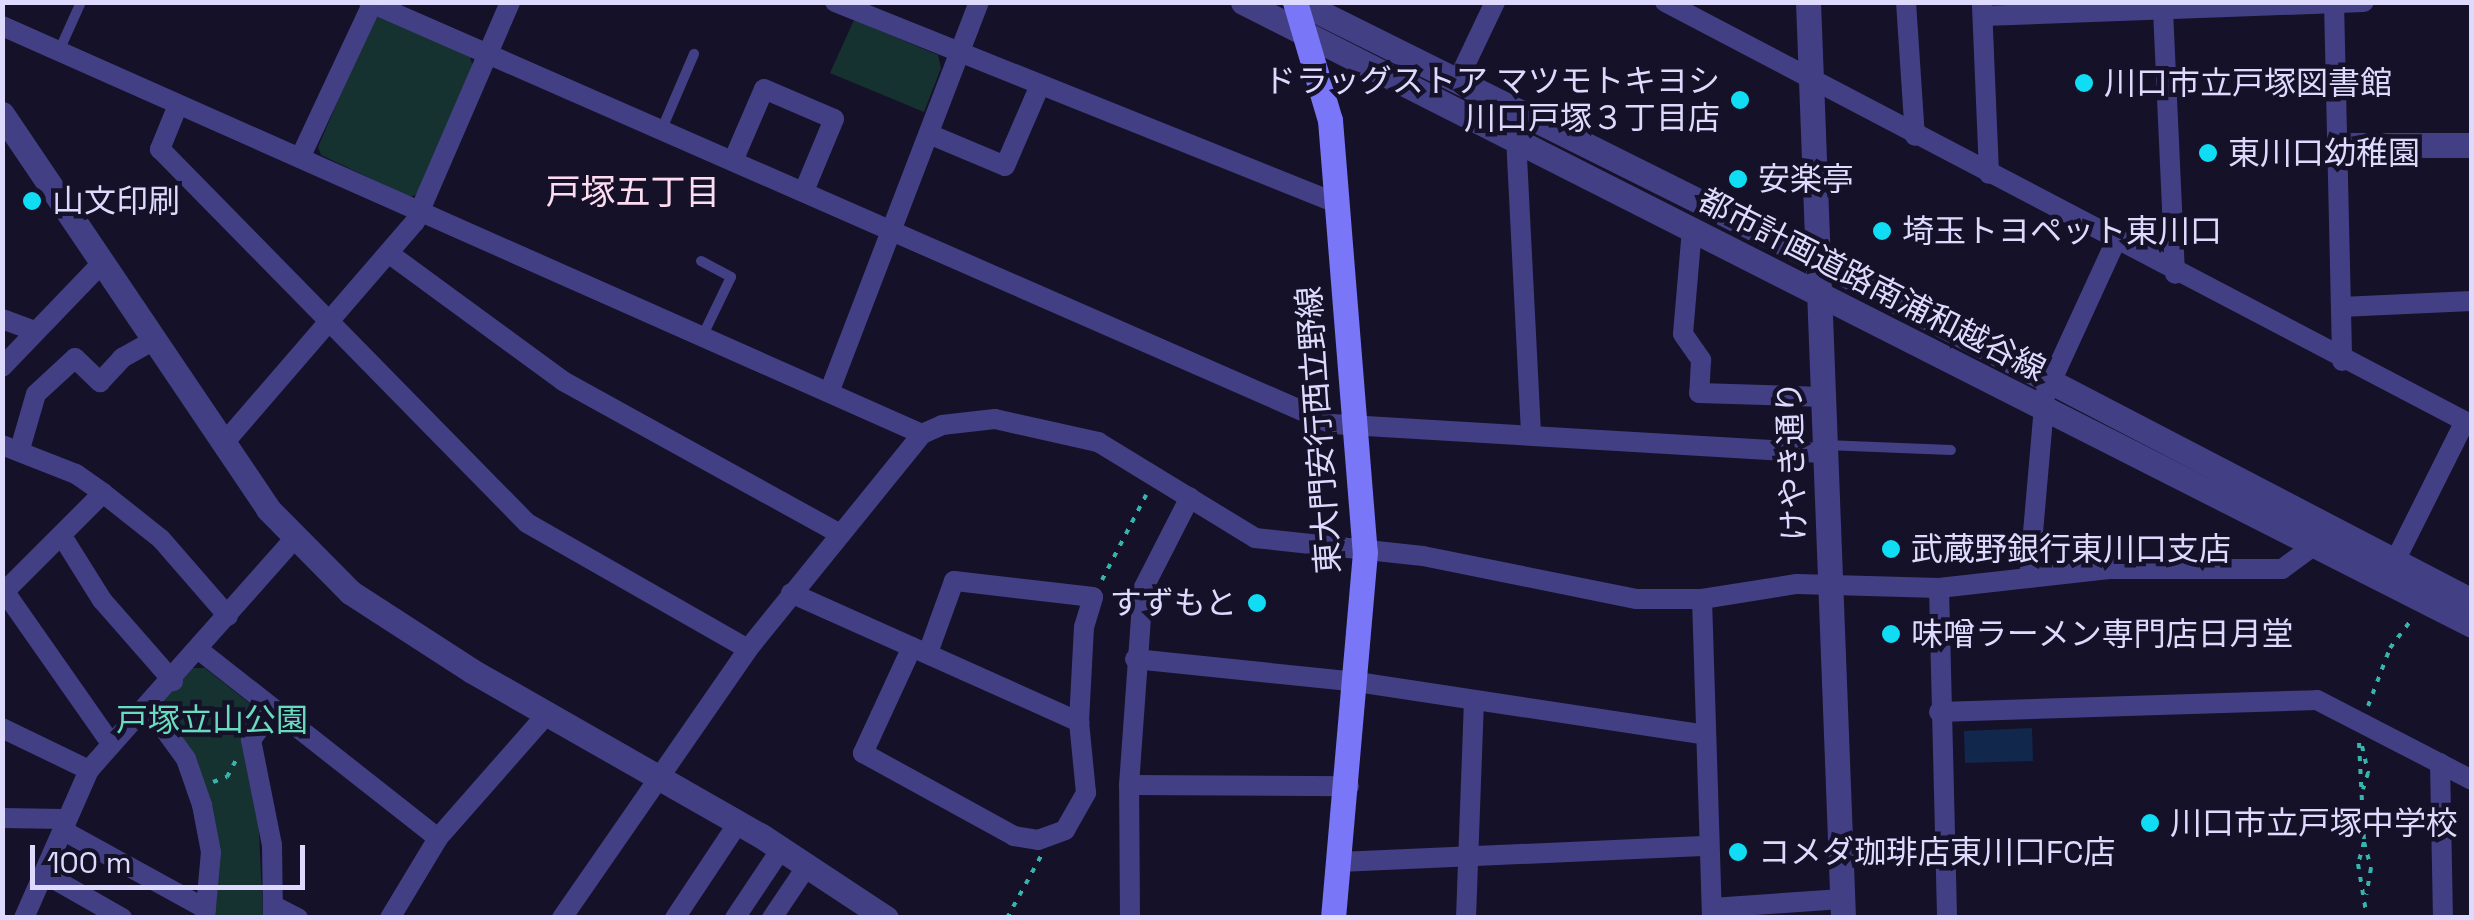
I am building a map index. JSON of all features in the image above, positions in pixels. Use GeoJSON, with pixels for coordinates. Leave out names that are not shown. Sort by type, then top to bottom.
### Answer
{"type":"FeatureCollection","features":[{"type":"Feature","properties":{"kind":"main road","name":"東大門安行西立野線"},"geometry":{"type":"LineString","coordinates":[[1297,2],[1330,120],[1366,552],[1334,918]]}},
{"type":"Feature","properties":{"kind":"street"},"geometry":{"type":"LineString","coordinates":[[224,443],[391,255],[423,210],[510,2]]}},
{"type":"Feature","properties":{"kind":"street"},"geometry":{"type":"LineString","coordinates":[[836,2],[1336,203]]}},
{"type":"Feature","properties":{"kind":"street"},"geometry":{"type":"LineString","coordinates":[[830,390],[979,2]]}},
{"type":"Feature","properties":{"kind":"street","name":"都市計画道路南浦和越谷線"},"geometry":{"type":"LineString","coordinates":[[1243,2],[1516,137],[2044,410],[2316,544],[2470,598]]}},
{"type":"Feature","properties":{"kind":"street","name":"都市計画道路南浦和越谷線"},"geometry":{"type":"LineString","coordinates":[[1297,2],[1816,260],[2049,383],[2389,572],[2472,626]]}},
{"type":"Feature","properties":{"kind":"street"},"geometry":{"type":"LineString","coordinates":[[1456,82],[1495,2]]}},
{"type":"Feature","properties":{"kind":"street"},"geometry":{"type":"LineString","coordinates":[[1666,2],[1811,82],[2467,425],[2389,572]]}},
{"type":"Feature","properties":{"kind":"street","name":"けやき通り"},"geometry":{"type":"LineString","coordinates":[[1808,2],[1843,908]]}},
{"type":"Feature","properties":{"kind":"street"},"geometry":{"type":"LineString","coordinates":[[1906,2],[1915,136]]}},
{"type":"Feature","properties":{"kind":"street"},"geometry":{"type":"LineString","coordinates":[[1989,174],[1982,9],[2163,10],[2364,2]]}},
{"type":"Feature","properties":{"kind":"street"},"geometry":{"type":"LineString","coordinates":[[300,158],[371,3],[1332,424],[1825,449]]}},
{"type":"Feature","properties":{"kind":"street"},"geometry":{"type":"LineString","coordinates":[[2334,3],[2342,360]]}},
{"type":"Feature","properties":{"kind":"street"},"geometry":{"type":"LineString","coordinates":[[2163,10],[2175,274]]}},
{"type":"Feature","properties":{"kind":"street"},"geometry":{"type":"LineString","coordinates":[[2,26],[922,434]]}},
{"type":"Feature","properties":{"kind":"street"},"geometry":{"type":"LineString","coordinates":[[928,134],[1005,166],[1040,85]]}},
{"type":"Feature","properties":{"kind":"street"},"geometry":{"type":"LineString","coordinates":[[733,161],[764,89],[834,119],[804,191]]}},
{"type":"Feature","properties":{"kind":"street"},"geometry":{"type":"LineString","coordinates":[[178,105],[160,149],[526,523],[748,649]]}},
{"type":"Feature","properties":{"kind":"street"},"geometry":{"type":"LineString","coordinates":[[2,114],[268,509],[350,592],[547,714],[781,849],[886,918]]}},
{"type":"Feature","properties":{"kind":"street"},"geometry":{"type":"LineString","coordinates":[[1516,137],[1531,434]]}},
{"type":"Feature","properties":{"kind":"street"},"geometry":{"type":"LineString","coordinates":[[2339,145],[2472,145]]}},
{"type":"Feature","properties":{"kind":"street"},"geometry":{"type":"LineString","coordinates":[[1692,229],[1683,334],[1701,360],[1698,392],[1823,396]]}},
{"type":"Feature","properties":{"kind":"street"},"geometry":{"type":"LineString","coordinates":[[2029,578],[2049,383],[2115,242]]}},
{"type":"Feature","properties":{"kind":"street"},"geometry":{"type":"LineString","coordinates":[[391,255],[563,381],[838,534]]}},
{"type":"Feature","properties":{"kind":"street"},"geometry":{"type":"LineString","coordinates":[[2,366],[103,262]]}},
{"type":"Feature","properties":{"kind":"street"},"geometry":{"type":"LineString","coordinates":[[2341,307],[2472,301]]}},
{"type":"Feature","properties":{"kind":"street"},"geometry":{"type":"LineString","coordinates":[[2,319],[33,330]]}},
{"type":"Feature","properties":{"kind":"street"},"geometry":{"type":"LineString","coordinates":[[156,339],[122,358],[100,382],[75,358],[36,394],[11,447],[104,493],[161,540],[228,616]]}},
{"type":"Feature","properties":{"kind":"street"},"geometry":{"type":"LineString","coordinates":[[562,918],[748,649],[838,534],[922,434],[963,420],[1034,425],[1098,442],[1158,473],[1255,538],[1423,556],[1637,599],[1702,599],[1798,584],[1939,588],[2109,569],[2282,569],[2316,544]]}},
{"type":"Feature","properties":{"kind":"street"},"geometry":{"type":"LineString","coordinates":[[104,493],[4,595],[110,742]]}},
{"type":"Feature","properties":{"kind":"street"},"geometry":{"type":"LineString","coordinates":[[1130,918],[1129,784],[1135,659],[1148,575],[1190,497]]}},
{"type":"Feature","properties":{"kind":"street"},"geometry":{"type":"LineString","coordinates":[[62,536],[102,600],[172,681]]}},
{"type":"Feature","properties":{"kind":"street"},"geometry":{"type":"LineString","coordinates":[[24,918],[88,770],[110,742],[150,708],[296,537]]}},
{"type":"Feature","properties":{"kind":"street"},"geometry":{"type":"LineString","coordinates":[[954,581],[1093,597],[1084,627],[1079,722],[1086,793],[1074,820],[1052,837],[1014,836],[863,753],[954,581]]}},
{"type":"Feature","properties":{"kind":"street"},"geometry":{"type":"LineString","coordinates":[[1939,588],[1939,712],[1947,918]]}},
{"type":"Feature","properties":{"kind":"street"},"geometry":{"type":"LineString","coordinates":[[791,593],[1079,722]]}},
{"type":"Feature","properties":{"kind":"street"},"geometry":{"type":"LineString","coordinates":[[1702,599],[1712,913],[1843,908]]}},
{"type":"Feature","properties":{"kind":"street"},"geometry":{"type":"LineString","coordinates":[[199,650],[438,838]]}},
{"type":"Feature","properties":{"kind":"street"},"geometry":{"type":"LineString","coordinates":[[1135,659],[1357,682],[1706,735]]}},
{"type":"Feature","properties":{"kind":"street"},"geometry":{"type":"LineString","coordinates":[[1939,712],[2317,700],[2472,780]]}},
{"type":"Feature","properties":{"kind":"street"},"geometry":{"type":"LineString","coordinates":[[1466,918],[1474,701]]}},
{"type":"Feature","properties":{"kind":"street"},"geometry":{"type":"LineString","coordinates":[[2,818],[64,825],[206,913],[211,852],[202,805],[186,759],[150,708]]}},
{"type":"Feature","properties":{"kind":"street"},"geometry":{"type":"LineString","coordinates":[[272,710],[251,740],[265,792],[274,912],[298,918]]}},
{"type":"Feature","properties":{"kind":"street"},"geometry":{"type":"LineString","coordinates":[[390,918],[438,838],[547,714]]}},
{"type":"Feature","properties":{"kind":"street"},"geometry":{"type":"LineString","coordinates":[[2,728],[88,770]]}},
{"type":"Feature","properties":{"kind":"street"},"geometry":{"type":"LineString","coordinates":[[2440,763],[2443,918]]}},
{"type":"Feature","properties":{"kind":"street"},"geometry":{"type":"LineString","coordinates":[[1129,784],[1348,786]]}},
{"type":"Feature","properties":{"kind":"street"},"geometry":{"type":"LineString","coordinates":[[675,918],[738,823]]}},
{"type":"Feature","properties":{"kind":"street"},"geometry":{"type":"LineString","coordinates":[[1340,862],[1709,846]]}},
{"type":"Feature","properties":{"kind":"street"},"geometry":{"type":"LineString","coordinates":[[736,918],[781,849]]}},
{"type":"Feature","properties":{"kind":"street"},"geometry":{"type":"LineString","coordinates":[[772,918],[807,866]]}},
{"type":"Feature","properties":{"kind":"street"},"geometry":{"type":"LineString","coordinates":[[46,874],[122,918]]}},
{"type":"Feature","properties":{"kind":"lane"},"geometry":{"type":"LineString","coordinates":[[59,51],[81,2]]}},
{"type":"Feature","properties":{"kind":"lane"},"geometry":{"type":"LineString","coordinates":[[661,130],[694,54]]}},
{"type":"Feature","properties":{"kind":"lane"},"geometry":{"type":"LineString","coordinates":[[701,261],[731,277],[703,335]]}},
{"type":"Feature","properties":{"kind":"lane"},"geometry":{"type":"LineString","coordinates":[[1825,449],[1951,450]]}},
{"type":"Feature","properties":{"kind":"path"},"geometry":{"type":"LineString","coordinates":[[1093,597],[1158,473]]}},
{"type":"Feature","properties":{"kind":"path"},"geometry":{"type":"LineString","coordinates":[[2359,722],[2377,695],[2390,648],[2416,610]]}},
{"type":"Feature","properties":{"kind":"path"},"geometry":{"type":"LineString","coordinates":[[2362,791],[2368,773],[2360,742],[2355,763],[2372,878],[2366,895]]}},
{"type":"Feature","properties":{"kind":"path"},"geometry":{"type":"LineString","coordinates":[[212,782],[228,777],[236,760]]}},
{"type":"Feature","properties":{"kind":"path"},"geometry":{"type":"LineString","coordinates":[[202,769],[211,795]]}},
{"type":"Feature","properties":{"kind":"path"},"geometry":{"type":"LineString","coordinates":[[1006,918],[1052,837]]}},
{"type":"Feature","properties":{"kind":"path"},"geometry":{"type":"LineString","coordinates":[[2364,842],[2358,864],[2366,895],[2366,918]]}},
{"type":"Feature","properties":{"kind":"green space"},"geometry":{"type":"Polygon","coordinates":[[[381,15],[469,54],[474,70],[421,193],[410,197],[321,155],[318,147],[373,19],[381,15]]]}},
{"type":"Feature","properties":{"kind":"green space"},"geometry":{"type":"Polygon","coordinates":[[[854,20],[938,55],[941,68],[924,112],[830,73],[854,20]]]}},
{"type":"Feature","properties":{"kind":"green space","name":"戸塚立山公園"},"geometry":{"type":"Polygon","coordinates":[[[192,668],[205,668],[253,706],[263,917],[212,917],[219,858],[162,715],[163,700],[192,668]]]}},
{"type":"Feature","properties":{"kind":"water"},"geometry":{"type":"Polygon","coordinates":[[[2032,728],[2033,761],[1965,763],[1964,731],[2032,728]]]}},
{"type":"Feature","properties":{"kind":"place","name":"川口市立戸塚図書館"},"geometry":{"type":"Point","coordinates":[2084,83]}},
{"type":"Feature","properties":{"kind":"place","name":"ドラッグストア マツモトキヨシ 川口戸塚３丁目店"},"geometry":{"type":"Point","coordinates":[1740,100]}},
{"type":"Feature","properties":{"kind":"place","name":"東川口幼稚園"},"geometry":{"type":"Point","coordinates":[2208,153]}},
{"type":"Feature","properties":{"kind":"place","name":"安楽亭"},"geometry":{"type":"Point","coordinates":[1738,179]}},
{"type":"Feature","properties":{"kind":"place","name":"山文印刷"},"geometry":{"type":"Point","coordinates":[32,201]}},
{"type":"Feature","properties":{"kind":"place","name":"埼玉トヨペット東川口"},"geometry":{"type":"Point","coordinates":[1882,231]}},
{"type":"Feature","properties":{"kind":"place","name":"武蔵野銀行東川口支店"},"geometry":{"type":"Point","coordinates":[1891,549]}},
{"type":"Feature","properties":{"kind":"place","name":"すずもと"},"geometry":{"type":"Point","coordinates":[1257,603]}},
{"type":"Feature","properties":{"kind":"place","name":"味噌ラーメン専門店日月堂"},"geometry":{"type":"Point","coordinates":[1891,634]}},
{"type":"Feature","properties":{"kind":"place","name":"川口市立戸塚中学校"},"geometry":{"type":"Point","coordinates":[2150,823]}},
{"type":"Feature","properties":{"kind":"place","name":"コメダ珈琲店東川口FC店"},"geometry":{"type":"Point","coordinates":[1738,852]}},
{"type":"Feature","properties":{"kind":"district","name":"戸塚五丁目"},"geometry":{"type":"Point","coordinates":[633,192]}}]}
